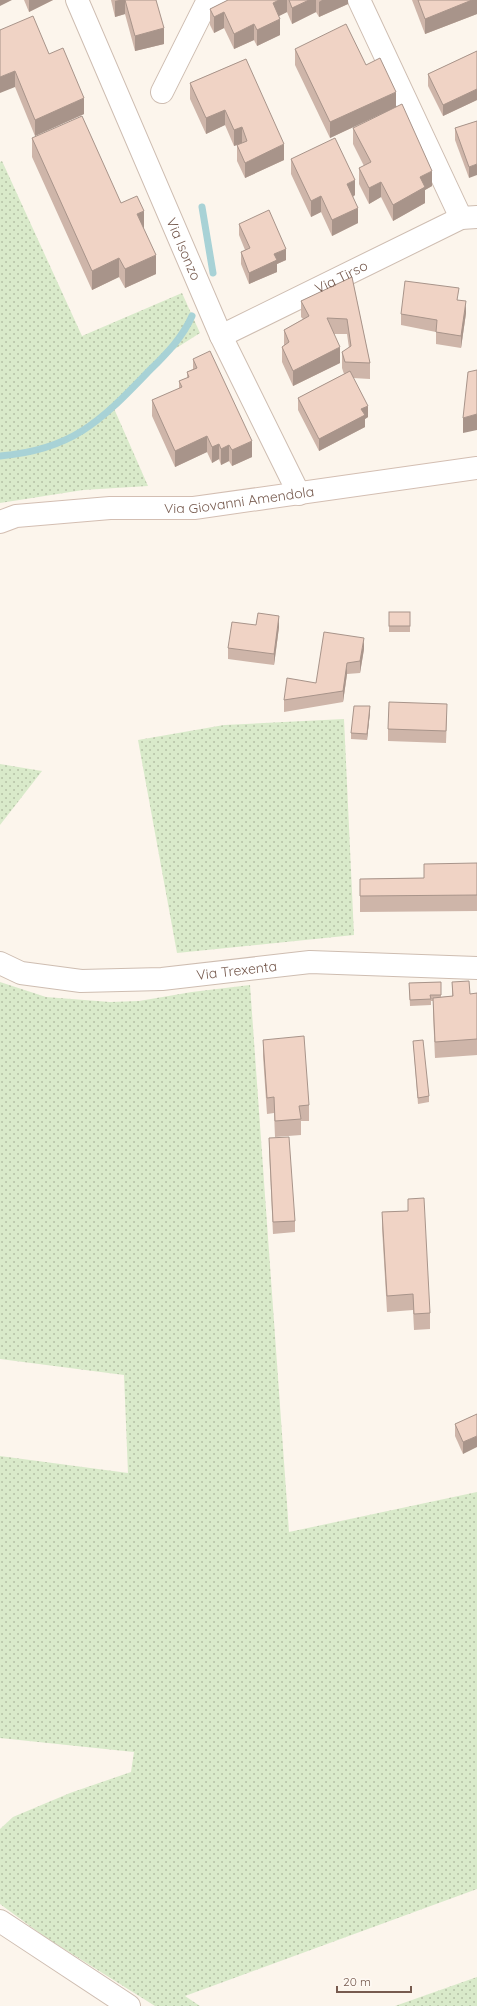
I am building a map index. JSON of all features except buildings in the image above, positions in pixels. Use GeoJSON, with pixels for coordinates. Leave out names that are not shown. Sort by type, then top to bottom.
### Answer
{"type":"FeatureCollection","features":[{"type":"Feature","properties":{"kind":"street","name":"Via Isonzo"},"geometry":{"type":"LineString","coordinates":[[76,0],[221,336],[299,494]]}},
{"type":"Feature","properties":{"kind":"street"},"geometry":{"type":"LineString","coordinates":[[162,92],[205,6],[219,0]]}},
{"type":"Feature","properties":{"kind":"street","name":"Via Tirso"},"geometry":{"type":"LineString","coordinates":[[221,336],[469,218],[359,0]]}},
{"type":"Feature","properties":{"kind":"street","name":"Via Giovanni Amendola"},"geometry":{"type":"LineString","coordinates":[[0,522],[16,516],[110,508],[194,508],[477,468]]}},
{"type":"Feature","properties":{"kind":"street","name":"Via Trexenta"},"geometry":{"type":"LineString","coordinates":[[0,963],[21,973],[81,981],[162,980],[310,962],[477,968]]}},
{"type":"Feature","properties":{"kind":"street"},"geometry":{"type":"LineString","coordinates":[[0,1921],[129,2006]]}},
{"type":"Feature","properties":{"kind":"green space"},"geometry":{"type":"Polygon","coordinates":[[[2,161],[82,336],[182,293],[200,333],[159,359],[112,404],[148,486],[83,490],[0,503],[0,162],[2,161]]]}},
{"type":"Feature","properties":{"kind":"green space"},"geometry":{"type":"Polygon","coordinates":[[[344,719],[354,935],[177,953],[138,740],[224,725],[344,719]]]}},
{"type":"Feature","properties":{"kind":"green space"},"geometry":{"type":"Polygon","coordinates":[[[0,764],[42,771],[0,825],[0,764]]]}},
{"type":"Feature","properties":{"kind":"green space"},"geometry":{"type":"Polygon","coordinates":[[[0,982],[46,997],[110,1002],[139,1001],[192,992],[250,985],[289,1532],[477,1492],[477,1889],[185,1996],[200,2006],[155,2006],[45,1937],[0,1904],[0,1829],[13,1817],[70,1793],[131,1772],[134,1752],[0,1738],[0,1456],[128,1473],[124,1375],[0,1359],[0,982]]]}},
{"type":"Feature","properties":{"kind":"green space"},"geometry":{"type":"Polygon","coordinates":[[[477,1977],[477,2006],[395,2006],[477,1977]]]}},
{"type":"Feature","properties":{"kind":"waterway"},"geometry":{"type":"LineString","coordinates":[[202,207],[213,273]]}},
{"type":"Feature","properties":{"kind":"waterway"},"geometry":{"type":"LineString","coordinates":[[0,456],[25,453],[65,440],[82,431],[99,419],[166,354],[178,340],[192,316]]}}]}
